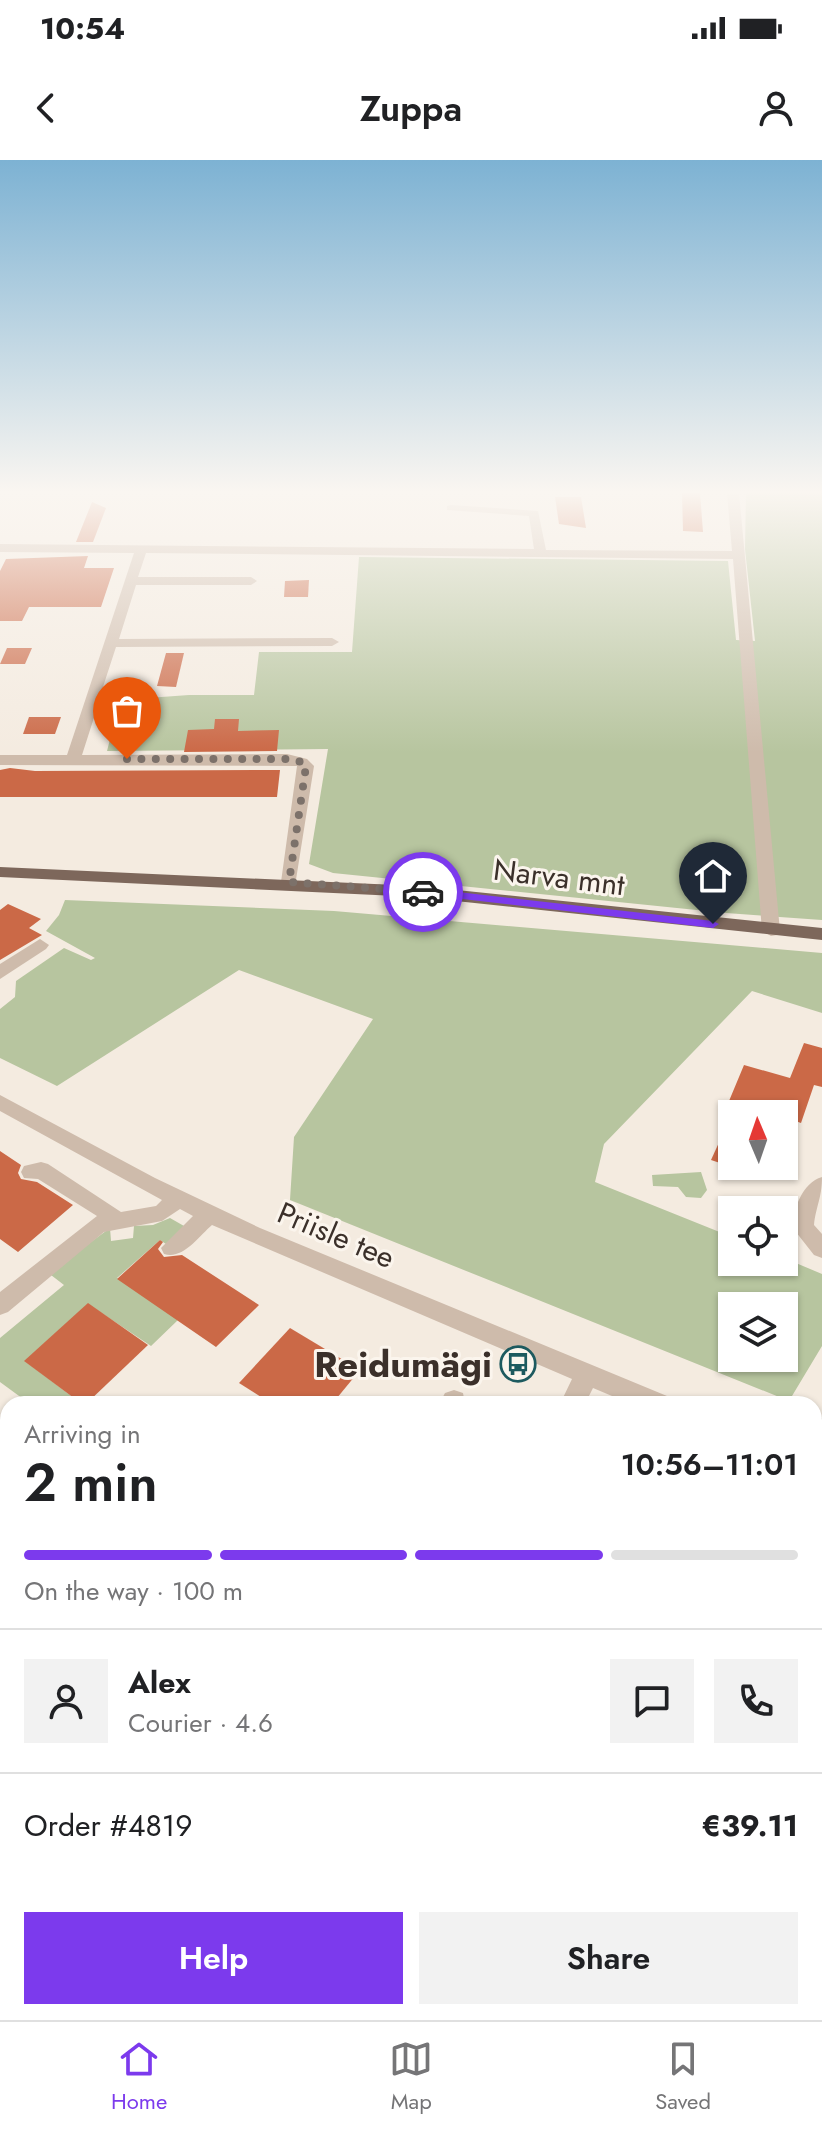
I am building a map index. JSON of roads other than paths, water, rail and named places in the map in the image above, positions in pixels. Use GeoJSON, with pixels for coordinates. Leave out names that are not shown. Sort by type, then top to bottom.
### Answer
{"type":"FeatureCollection","features":[{"type":"Feature","properties":{"kind":"main road","name":"Narva mnt"},"geometry":{"type":"LineString","coordinates":[[0,872],[289,882],[482,896],[771,931],[822,934]]}},
{"type":"Feature","properties":{"kind":"street"},"geometry":{"type":"LineString","coordinates":[[740,580],[771,931]]}},
{"type":"Feature","properties":{"kind":"street"},"geometry":{"type":"LineString","coordinates":[[73,759],[131,581],[251,581]]}},
{"type":"Feature","properties":{"kind":"street"},"geometry":{"type":"LineString","coordinates":[[111,643],[332,642]]}},
{"type":"Feature","properties":{"kind":"street"},"geometry":{"type":"LineString","coordinates":[[93,698],[120,697]]}},
{"type":"Feature","properties":{"kind":"street"},"geometry":{"type":"LineString","coordinates":[[0,760],[287,759],[302,762],[306,766],[289,882]]}},
{"type":"Feature","properties":{"kind":"street"},"geometry":{"type":"LineString","coordinates":[[0,973],[40,945]]}},
{"type":"Feature","properties":{"kind":"street","name":"Priisle tee"},"geometry":{"type":"LineString","coordinates":[[0,1102],[209,1214],[638,1396]]}},
{"type":"Feature","properties":{"kind":"street"},"geometry":{"type":"LineString","coordinates":[[32,1172],[41,1170],[114,1219]]}},
{"type":"Feature","properties":{"kind":"street"},"geometry":{"type":"LineString","coordinates":[[822,1185],[805,1208],[803,1227],[822,1249]]}},
{"type":"Feature","properties":{"kind":"street"},"geometry":{"type":"LineString","coordinates":[[0,1305],[98,1224],[162,1213],[177,1199]]}},
{"type":"Feature","properties":{"kind":"street"},"geometry":{"type":"LineString","coordinates":[[172,1248],[209,1214]]}},
{"type":"Feature","properties":{"kind":"street"},"geometry":{"type":"LineString","coordinates":[[576,1396],[587,1375]]}},
{"type":"Feature","properties":{"kind":"place","name":"Reidumägi"},"geometry":{"type":"Point","coordinates":[518,1364]}}]}
